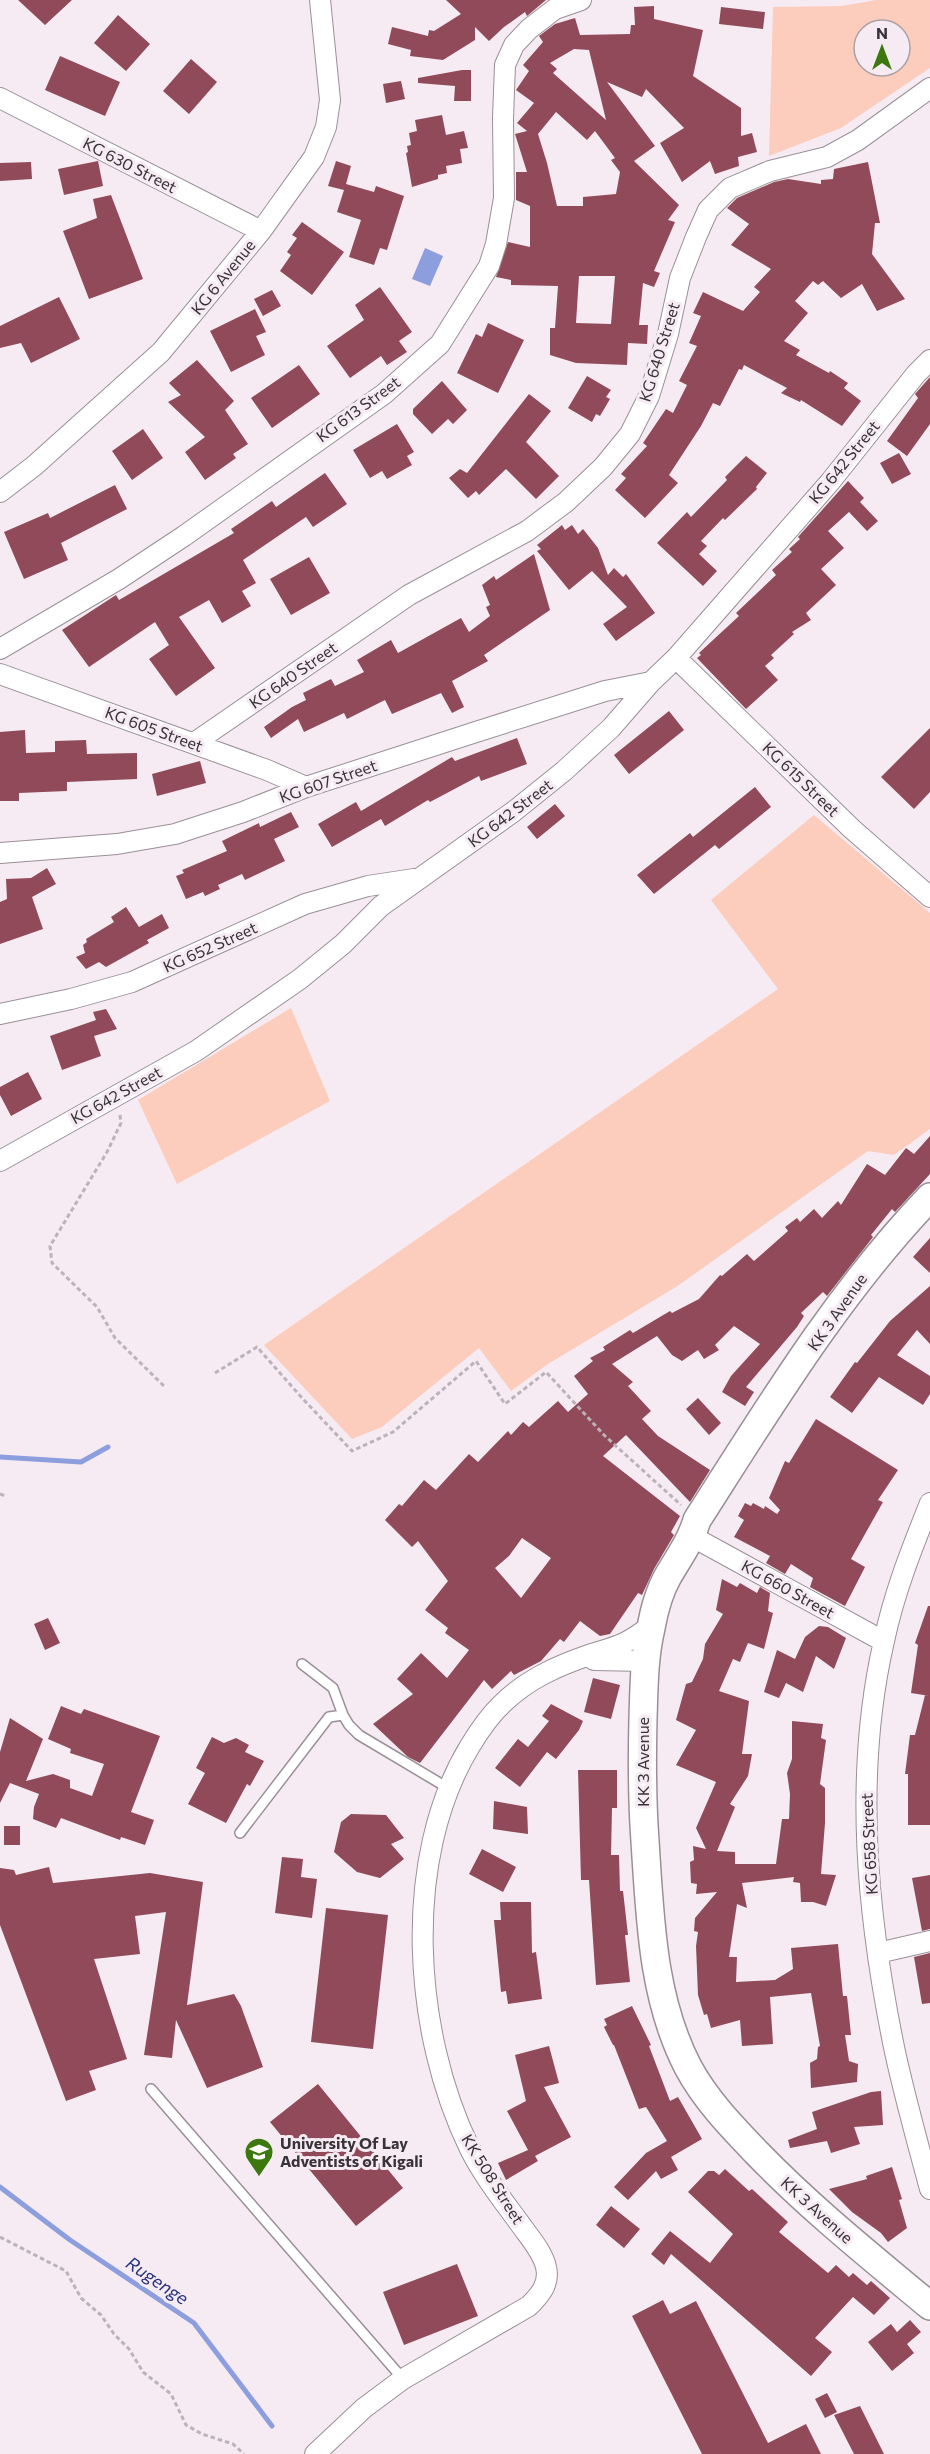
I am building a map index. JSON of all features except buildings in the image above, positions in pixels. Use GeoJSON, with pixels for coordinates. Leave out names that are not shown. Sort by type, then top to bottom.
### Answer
{"type":"FeatureCollection","features":[{"type":"Feature","properties":{"kind":"street","name":"KG 6 Avenue"},"geometry":{"type":"LineString","coordinates":[[0,492],[34,466],[161,352],[261,231],[314,158],[326,127],[330,100],[320,0]]}},
{"type":"Feature","properties":{"kind":"street","name":"KG 613 Street"},"geometry":{"type":"LineString","coordinates":[[0,649],[119,579],[184,536],[384,394],[440,344],[489,266],[496,244],[504,198],[505,65],[514,45],[529,29],[555,9],[581,0]]}},
{"type":"Feature","properties":{"kind":"street","name":"KG 640 Street"},"geometry":{"type":"LineString","coordinates":[[194,743],[409,596],[443,575],[527,531],[566,502],[603,467],[630,434],[635,424],[652,386],[668,334],[680,278],[708,210],[730,188],[770,171],[827,157],[882,124],[930,88]]}},
{"type":"Feature","properties":{"kind":"street","name":"KG 630 Street"},"geometry":{"type":"LineString","coordinates":[[4,104],[261,231]]}},
{"type":"Feature","properties":{"kind":"street","name":"KG 642 Street"},"geometry":{"type":"LineString","coordinates":[[0,1161],[196,1051],[300,979],[343,944],[381,906],[513,812],[564,771],[611,728],[651,682],[676,658],[830,482],[916,374],[930,360]]}},
{"type":"Feature","properties":{"kind":"street","name":"KG 615 Street"},"geometry":{"type":"LineString","coordinates":[[676,658],[852,829],[930,897]]}},
{"type":"Feature","properties":{"kind":"street","name":"KG 605 Street"},"geometry":{"type":"LineString","coordinates":[[0,674],[194,743],[306,787]]}},
{"type":"Feature","properties":{"kind":"street","name":"KG 607 Street"},"geometry":{"type":"LineString","coordinates":[[0,853],[117,844],[175,834],[243,812],[306,787],[605,691],[651,682]]}},
{"type":"Feature","properties":{"kind":"street","name":"KG 652 Street"},"geometry":{"type":"LineString","coordinates":[[0,1014],[71,999],[132,982],[305,904],[330,895],[418,878]]}},
{"type":"Feature","properties":{"kind":"street","name":"KK 3 Avenue"},"geometry":{"type":"LineString","coordinates":[[930,1197],[859,1279],[749,1439],[667,1578],[651,1626],[645,1661],[643,1809],[650,1918],[656,1961],[668,2014],[688,2067],[722,2117],[778,2175],[930,2306]]}},
{"type":"Feature","properties":{"kind":"street","name":"KG 658 Street"},"geometry":{"type":"LineString","coordinates":[[930,1503],[904,1569],[884,1641],[869,1736],[866,1809],[868,1871],[878,1953],[895,2053],[930,2189]]}},
{"type":"Feature","properties":{"kind":"street","name":"KG 660 Street"},"geometry":{"type":"LineString","coordinates":[[695,1528],[884,1641]]}},
{"type":"Feature","properties":{"kind":"street","name":"KK 508 Street"},"geometry":{"type":"LineString","coordinates":[[315,2454],[364,2408],[403,2379],[529,2306],[541,2293],[547,2280],[546,2266],[534,2243],[471,2151],[443,2080],[431,2029],[424,1974],[424,1891],[432,1836],[448,1788],[479,1732],[501,1704],[526,1683],[570,1661],[626,1642],[651,1626]]}},
{"type":"Feature","properties":{"kind":"street","name":"KK 508 Street"},"geometry":{"type":"LineString","coordinates":[[570,1661],[602,1659],[645,1661]]}},
{"type":"Feature","properties":{"kind":"street"},"geometry":{"type":"LineString","coordinates":[[878,1953],[930,1941]]}},
{"type":"Feature","properties":{"kind":"lane"},"geometry":{"type":"LineString","coordinates":[[302,1664],[333,1688],[343,1715],[359,1735],[448,1788]]}},
{"type":"Feature","properties":{"kind":"lane"},"geometry":{"type":"LineString","coordinates":[[240,1833],[329,1717],[343,1715]]}},
{"type":"Feature","properties":{"kind":"lane"},"geometry":{"type":"LineString","coordinates":[[152,2089],[403,2379]]}},
{"type":"Feature","properties":{"kind":"path"},"geometry":{"type":"LineString","coordinates":[[116,1096],[121,1123],[50,1246],[52,1263],[97,1307],[121,1344],[164,1386]]}},
{"type":"Feature","properties":{"kind":"path"},"geometry":{"type":"LineString","coordinates":[[215,1373],[257,1347],[352,1451],[393,1432],[476,1361],[505,1404],[546,1371],[605,1436],[695,1528]]}},
{"type":"Feature","properties":{"kind":"path"},"geometry":{"type":"LineString","coordinates":[[0,1494],[5,1496]]}},
{"type":"Feature","properties":{"kind":"path"},"geometry":{"type":"LineString","coordinates":[[0,2237],[66,2271],[81,2298],[101,2315],[114,2334],[129,2349],[143,2372],[171,2394],[186,2425],[202,2434],[233,2444],[244,2454]]}},
{"type":"Feature","properties":{"kind":"shaded area"},"geometry":{"type":"Polygon","coordinates":[[[876,0],[930,0],[930,68],[841,128],[769,156],[773,7],[842,6],[876,0]]]}},
{"type":"Feature","properties":{"kind":"shaded area"},"geometry":{"type":"Polygon","coordinates":[[[814,815],[930,913],[930,1129],[894,1155],[868,1151],[676,1287],[548,1364],[511,1391],[479,1348],[382,1427],[352,1439],[264,1345],[778,989],[711,900],[814,815]]]}},
{"type":"Feature","properties":{"kind":"shaded area"},"geometry":{"type":"Polygon","coordinates":[[[291,1008],[330,1101],[177,1184],[138,1100],[291,1008]]]}},
{"type":"Feature","properties":{"kind":"water"},"geometry":{"type":"Polygon","coordinates":[[[425,248],[443,256],[430,286],[412,279],[425,248]]]}},
{"type":"Feature","properties":{"kind":"waterway"},"geometry":{"type":"LineString","coordinates":[[0,1457],[81,1462],[108,1447]]}},
{"type":"Feature","properties":{"kind":"waterway","name":"Rugenge"},"geometry":{"type":"LineString","coordinates":[[0,2187],[70,2240],[194,2323],[272,2426]]}},
{"type":"Feature","properties":{"kind":"place","name":"University Of Lay Adventists of Kigali"},"geometry":{"type":"Point","coordinates":[259,2178]}}]}
